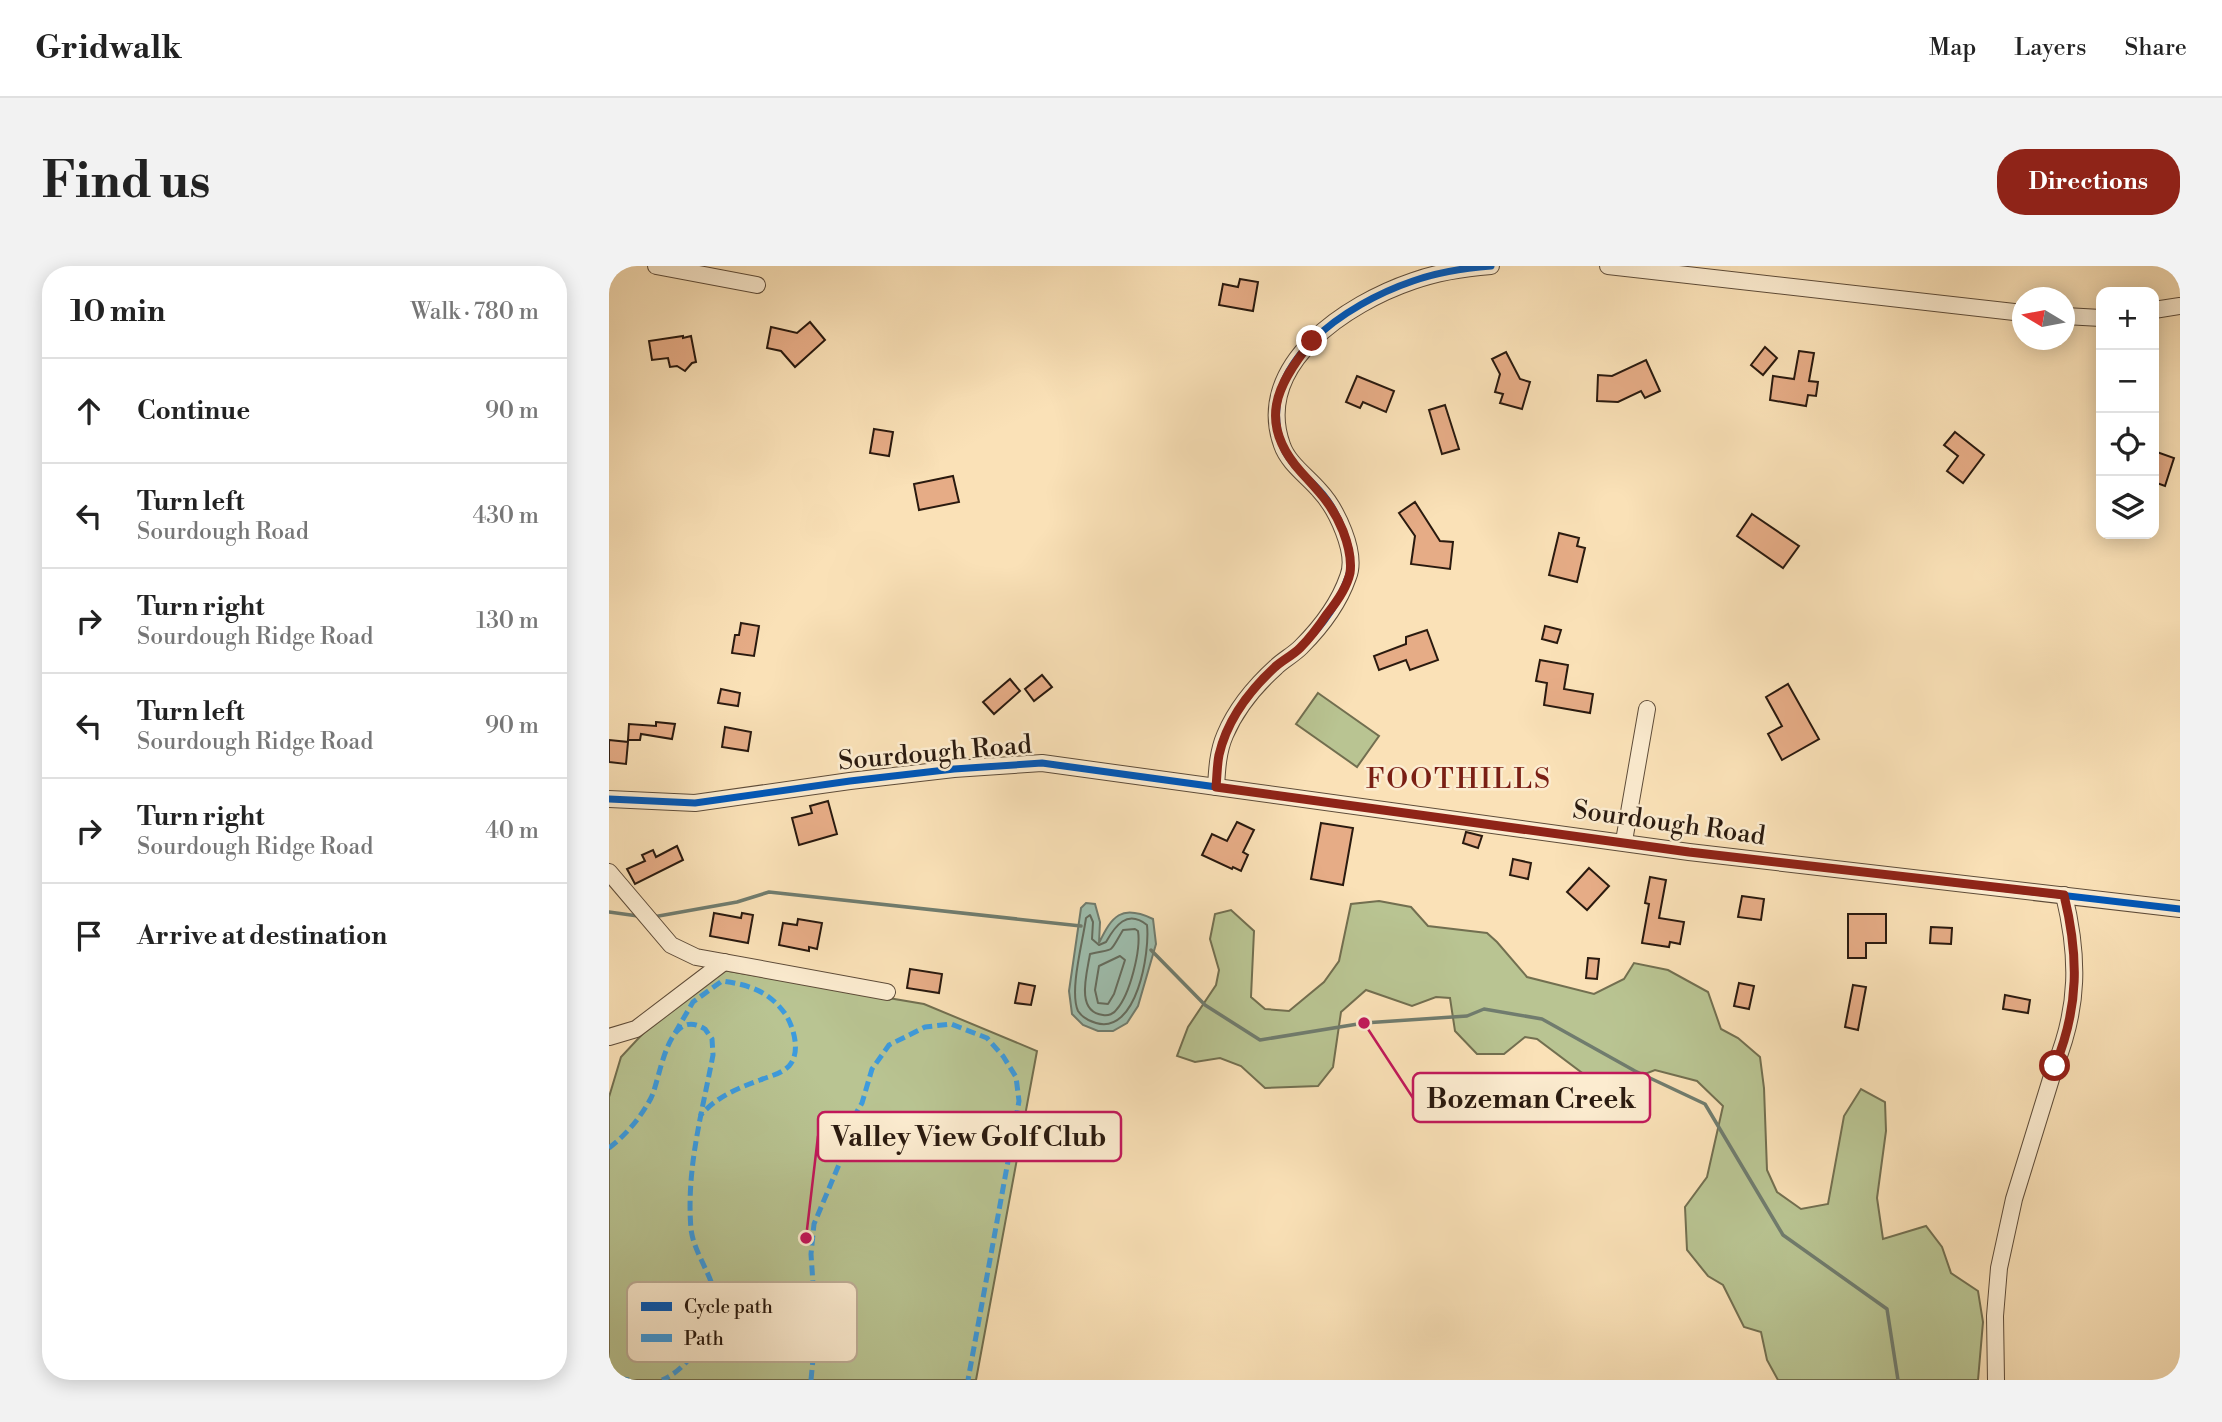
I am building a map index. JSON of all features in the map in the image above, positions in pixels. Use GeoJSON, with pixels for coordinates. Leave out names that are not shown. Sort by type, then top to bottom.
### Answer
{"type":"FeatureCollection","features":[{"type":"Feature","properties":{"kind":"street"},"geometry":{"type":"LineString","coordinates":[[656,266],[757,285]]}},
{"type":"Feature","properties":{"kind":"street"},"geometry":{"type":"LineString","coordinates":[[1216,787],[1218,758],[1224,736],[1238,710],[1256,687],[1300,648],[1319,625],[1338,600],[1350,574],[1349,546],[1337,517],[1322,492],[1300,471],[1283,448],[1275,418],[1279,390],[1293,364],[1312,341],[1359,305],[1413,281],[1441,272],[1491,266]]}},
{"type":"Feature","properties":{"kind":"street"},"geometry":{"type":"LineString","coordinates":[[1608,266],[1760,274],[2012,312]]}},
{"type":"Feature","properties":{"kind":"street"},"geometry":{"type":"LineString","coordinates":[[2159,309],[2180,306]]}},
{"type":"Feature","properties":{"kind":"street"},"geometry":{"type":"LineString","coordinates":[[2075,317],[2096,318]]}},
{"type":"Feature","properties":{"kind":"street"},"geometry":{"type":"LineString","coordinates":[[1624,841],[1647,709]]}},
{"type":"Feature","properties":{"kind":"street","name":"Sourdough Road"},"geometry":{"type":"LineString","coordinates":[[609,799],[695,803],[850,780],[1042,763],[1763,861],[2180,909]]}},
{"type":"Feature","properties":{"kind":"street"},"geometry":{"type":"LineString","coordinates":[[609,872],[671,945],[696,957],[887,992]]}},
{"type":"Feature","properties":{"kind":"street"},"geometry":{"type":"LineString","coordinates":[[1996,1380],[1996,1292],[2008,1222],[2055,1066],[2064,1045],[2075,987],[2073,941],[2064,895]]}},
{"type":"Feature","properties":{"kind":"street"},"geometry":{"type":"LineString","coordinates":[[609,1037],[636,1029],[723,962]]}},
{"type":"Feature","properties":{"kind":"green space"},"geometry":{"type":"Polygon","coordinates":[[[1318,693],[1379,736],[1357,767],[1296,724],[1318,693]]]}},
{"type":"Feature","properties":{"kind":"green space"},"geometry":{"type":"Polygon","coordinates":[[[1379,901],[1411,907],[1428,926],[1487,933],[1527,977],[1594,994],[1624,979],[1634,963],[1668,970],[1708,992],[1721,1029],[1738,1038],[1760,1057],[1767,1170],[1777,1192],[1801,1209],[1828,1204],[1844,1116],[1861,1089],[1885,1102],[1886,1131],[1877,1198],[1883,1239],[1926,1226],[1942,1247],[1951,1273],[1978,1291],[1983,1322],[1978,1380],[1778,1380],[1767,1360],[1761,1332],[1744,1327],[1723,1285],[1708,1276],[1687,1250],[1685,1207],[1707,1177],[1723,1106],[1697,1081],[1655,1070],[1614,1086],[1589,1078],[1537,1039],[1525,1037],[1504,1054],[1477,1054],[1455,1031],[1450,998],[1436,997],[1412,1006],[1366,990],[1341,1012],[1333,1067],[1318,1086],[1265,1088],[1241,1066],[1220,1058],[1195,1062],[1177,1056],[1188,1027],[1216,985],[1219,970],[1210,939],[1215,914],[1231,910],[1254,931],[1251,997],[1265,1009],[1289,1011],[1324,982],[1339,961],[1351,904],[1379,901]]]}},
{"type":"Feature","properties":{"kind":"green space"},"geometry":{"type":"Polygon","coordinates":[[[705,967],[924,1004],[1037,1051],[976,1380],[609,1380],[609,1097],[621,1057],[705,967]]]}},
{"type":"Feature","properties":{"kind":"water"},"geometry":{"type":"Polygon","coordinates":[[[1086,903],[1095,904],[1100,922],[1099,943],[1108,926],[1119,915],[1133,913],[1153,919],[1156,944],[1138,1006],[1127,1023],[1113,1031],[1098,1031],[1083,1025],[1072,1014],[1069,991],[1081,908],[1086,903]]]}},
{"type":"Feature","properties":{"kind":"building"},"geometry":{"type":"Polygon","coordinates":[[[1240,279],[1258,282],[1253,311],[1219,305],[1223,284],[1238,287],[1240,279]]]}},
{"type":"Feature","properties":{"kind":"building"},"geometry":{"type":"Polygon","coordinates":[[[810,322],[825,340],[795,367],[781,351],[767,348],[771,327],[797,333],[810,322]]]}},
{"type":"Feature","properties":{"kind":"building"},"geometry":{"type":"Polygon","coordinates":[[[691,336],[696,362],[685,371],[677,366],[670,367],[668,358],[652,360],[649,341],[691,336]]]}},
{"type":"Feature","properties":{"kind":"building"},"geometry":{"type":"Polygon","coordinates":[[[1765,347],[1777,358],[1763,375],[1751,365],[1765,347]]]}},
{"type":"Feature","properties":{"kind":"building"},"geometry":{"type":"Polygon","coordinates":[[[1799,351],[1814,353],[1809,381],[1818,382],[1816,396],[1808,395],[1806,406],[1770,400],[1773,376],[1794,379],[1799,351]]]}},
{"type":"Feature","properties":{"kind":"building"},"geometry":{"type":"Polygon","coordinates":[[[1506,352],[1520,379],[1530,382],[1522,409],[1500,403],[1503,394],[1495,392],[1500,374],[1492,359],[1506,352]]]}},
{"type":"Feature","properties":{"kind":"building"},"geometry":{"type":"Polygon","coordinates":[[[1646,360],[1660,391],[1645,398],[1641,391],[1618,402],[1597,401],[1598,375],[1612,376],[1646,360]]]}},
{"type":"Feature","properties":{"kind":"building"},"geometry":{"type":"Polygon","coordinates":[[[1357,376],[1394,391],[1386,412],[1363,402],[1360,408],[1346,402],[1357,376]]]}},
{"type":"Feature","properties":{"kind":"building"},"geometry":{"type":"Polygon","coordinates":[[[1445,405],[1459,449],[1442,454],[1429,410],[1445,405]]]}},
{"type":"Feature","properties":{"kind":"building"},"geometry":{"type":"Polygon","coordinates":[[[874,429],[893,432],[889,456],[870,453],[874,429]]]}},
{"type":"Feature","properties":{"kind":"building"},"geometry":{"type":"Polygon","coordinates":[[[1955,432],[1984,455],[1963,483],[1947,471],[1958,456],[1944,445],[1955,432]]]}},
{"type":"Feature","properties":{"kind":"building"},"geometry":{"type":"Polygon","coordinates":[[[2159,453],[2174,458],[2165,486],[2159,484],[2159,453]]]}},
{"type":"Feature","properties":{"kind":"building"},"geometry":{"type":"Polygon","coordinates":[[[953,476],[959,502],[919,510],[914,484],[953,476]]]}},
{"type":"Feature","properties":{"kind":"building"},"geometry":{"type":"Polygon","coordinates":[[[1415,502],[1440,541],[1453,542],[1450,569],[1411,564],[1415,536],[1399,513],[1415,502]]]}},
{"type":"Feature","properties":{"kind":"building"},"geometry":{"type":"Polygon","coordinates":[[[1752,514],[1799,546],[1783,568],[1737,536],[1752,514]]]}},
{"type":"Feature","properties":{"kind":"building"},"geometry":{"type":"Polygon","coordinates":[[[1559,533],[1579,538],[1577,546],[1585,548],[1577,582],[1549,575],[1559,533]]]}},
{"type":"Feature","properties":{"kind":"building"},"geometry":{"type":"Polygon","coordinates":[[[741,623],[759,626],[754,656],[732,653],[735,635],[739,635],[741,623]]]}},
{"type":"Feature","properties":{"kind":"building"},"geometry":{"type":"Polygon","coordinates":[[[1545,626],[1561,630],[1557,643],[1542,639],[1545,626]]]}},
{"type":"Feature","properties":{"kind":"building"},"geometry":{"type":"Polygon","coordinates":[[[1427,630],[1438,660],[1410,670],[1406,660],[1379,670],[1374,656],[1406,644],[1406,637],[1427,630]]]}},
{"type":"Feature","properties":{"kind":"building"},"geometry":{"type":"Polygon","coordinates":[[[1540,660],[1568,665],[1564,689],[1593,694],[1590,713],[1544,705],[1547,683],[1536,681],[1540,660]]]}},
{"type":"Feature","properties":{"kind":"building"},"geometry":{"type":"Polygon","coordinates":[[[1042,675],[1052,687],[1034,701],[1025,689],[1042,675]]]}},
{"type":"Feature","properties":{"kind":"building"},"geometry":{"type":"Polygon","coordinates":[[[1010,679],[1020,691],[994,714],[983,702],[1010,679]]]}},
{"type":"Feature","properties":{"kind":"building"},"geometry":{"type":"Polygon","coordinates":[[[1788,684],[1819,739],[1782,760],[1768,734],[1782,726],[1766,697],[1788,684]]]}},
{"type":"Feature","properties":{"kind":"building"},"geometry":{"type":"Polygon","coordinates":[[[721,689],[740,693],[738,706],[718,703],[721,689]]]}},
{"type":"Feature","properties":{"kind":"building"},"geometry":{"type":"Polygon","coordinates":[[[656,722],[675,724],[672,739],[641,734],[640,740],[628,740],[629,724],[656,726],[656,722]]]}},
{"type":"Feature","properties":{"kind":"building"},"geometry":{"type":"Polygon","coordinates":[[[725,727],[751,732],[748,751],[722,747],[725,727]]]}},
{"type":"Feature","properties":{"kind":"building"},"geometry":{"type":"Polygon","coordinates":[[[609,740],[628,742],[626,764],[609,762],[609,740]]]}},
{"type":"Feature","properties":{"kind":"building"},"geometry":{"type":"Polygon","coordinates":[[[828,801],[837,834],[799,845],[792,818],[812,813],[810,806],[828,801]]]}},
{"type":"Feature","properties":{"kind":"building"},"geometry":{"type":"Polygon","coordinates":[[[1237,822],[1254,830],[1243,852],[1248,855],[1241,871],[1202,855],[1212,834],[1227,841],[1237,822]]]}},
{"type":"Feature","properties":{"kind":"building"},"geometry":{"type":"Polygon","coordinates":[[[1321,823],[1353,828],[1343,885],[1311,879],[1321,823]]]}},
{"type":"Feature","properties":{"kind":"building"},"geometry":{"type":"Polygon","coordinates":[[[1466,832],[1482,836],[1478,848],[1463,843],[1466,832]]]}},
{"type":"Feature","properties":{"kind":"building"},"geometry":{"type":"Polygon","coordinates":[[[677,846],[683,860],[635,884],[627,869],[645,861],[642,855],[653,850],[656,857],[677,846]]]}},
{"type":"Feature","properties":{"kind":"building"},"geometry":{"type":"Polygon","coordinates":[[[1513,859],[1531,863],[1528,879],[1510,875],[1513,859]]]}},
{"type":"Feature","properties":{"kind":"building"},"geometry":{"type":"Polygon","coordinates":[[[1589,868],[1609,886],[1587,910],[1567,892],[1589,868]]]}},
{"type":"Feature","properties":{"kind":"building"},"geometry":{"type":"Polygon","coordinates":[[[1650,877],[1666,880],[1659,918],[1684,922],[1680,944],[1670,942],[1669,947],[1642,943],[1649,904],[1645,903],[1650,877]]]}},
{"type":"Feature","properties":{"kind":"building"},"geometry":{"type":"Polygon","coordinates":[[[1742,896],[1764,899],[1761,920],[1738,917],[1742,896]]]}},
{"type":"Feature","properties":{"kind":"building"},"geometry":{"type":"Polygon","coordinates":[[[714,913],[741,918],[742,913],[753,915],[748,943],[710,936],[714,913]]]}},
{"type":"Feature","properties":{"kind":"building"},"geometry":{"type":"Polygon","coordinates":[[[1848,914],[1886,914],[1886,943],[1866,943],[1866,958],[1848,958],[1848,914]]]}},
{"type":"Feature","properties":{"kind":"building"},"geometry":{"type":"Polygon","coordinates":[[[798,919],[822,923],[817,949],[809,947],[809,951],[779,945],[783,923],[797,925],[798,919]]]}},
{"type":"Feature","properties":{"kind":"building"},"geometry":{"type":"Polygon","coordinates":[[[1931,927],[1952,928],[1951,944],[1930,943],[1931,927]]]}},
{"type":"Feature","properties":{"kind":"building"},"geometry":{"type":"Polygon","coordinates":[[[1588,958],[1599,959],[1597,979],[1586,978],[1588,958]]]}},
{"type":"Feature","properties":{"kind":"building"},"geometry":{"type":"Polygon","coordinates":[[[910,969],[942,974],[939,993],[907,988],[910,969]]]}},
{"type":"Feature","properties":{"kind":"building"},"geometry":{"type":"Polygon","coordinates":[[[1019,983],[1035,986],[1031,1005],[1015,1003],[1019,983]]]}},
{"type":"Feature","properties":{"kind":"building"},"geometry":{"type":"Polygon","coordinates":[[[1739,983],[1754,986],[1749,1009],[1734,1006],[1739,983]]]}},
{"type":"Feature","properties":{"kind":"building"},"geometry":{"type":"Polygon","coordinates":[[[1853,985],[1866,987],[1858,1030],[1845,1027],[1853,985]]]}},
{"type":"Feature","properties":{"kind":"building"},"geometry":{"type":"Polygon","coordinates":[[[2005,995],[2030,1000],[2028,1013],[2003,1009],[2005,995]]]}},
{"type":"Feature","properties":{"kind":"waterway"},"geometry":{"type":"LineString","coordinates":[[653,917],[737,902],[769,892],[1081,926]]}},
{"type":"Feature","properties":{"kind":"waterway"},"geometry":{"type":"LineString","coordinates":[[609,912],[638,916]]}},
{"type":"Feature","properties":{"kind":"waterway"},"geometry":{"type":"LineString","coordinates":[[1151,950],[1205,1005],[1260,1040],[1364,1023],[1467,1016],[1484,1009],[1542,1019],[1635,1071],[1705,1104],[1783,1235],[1887,1309],[1898,1380]]}},
{"type":"Feature","properties":{"kind":"marked path"},"geometry":{"type":"LineString","coordinates":[[675,1033],[693,1002],[722,981],[750,987],[773,1000],[786,1015],[794,1033],[795,1054],[789,1066],[779,1073],[728,1094],[713,1103],[700,1116]]}},
{"type":"Feature","properties":{"kind":"marked path"},"geometry":{"type":"LineString","coordinates":[[609,1148],[638,1119],[647,1105],[667,1047],[674,1035],[682,1027],[692,1024],[705,1029],[712,1039],[713,1055],[696,1141],[690,1207],[693,1239],[711,1282]]}},
{"type":"Feature","properties":{"kind":"marked path"},"geometry":{"type":"LineString","coordinates":[[813,1282],[811,1254],[814,1224],[843,1155],[848,1127],[862,1103],[872,1069],[889,1045],[925,1027],[951,1024],[987,1038],[1016,1077],[1019,1101],[968,1380]]}},
{"type":"Feature","properties":{"kind":"marked path"},"geometry":{"type":"LineString","coordinates":[[662,1380],[686,1362]]}},
{"type":"Feature","properties":{"kind":"marked path"},"geometry":{"type":"LineString","coordinates":[[811,1380],[813,1362]]}},
{"type":"Feature","properties":{"kind":"marked path"},"geometry":{"type":"LineString","coordinates":[[609,1376],[629,1380]]}},
{"type":"Feature","properties":{"kind":"cycle path"},"geometry":{"type":"LineString","coordinates":[[1216,787],[1221,747],[1235,716],[1261,682],[1301,647],[1322,623],[1340,596],[1350,567],[1348,544],[1332,508],[1293,463],[1282,445],[1277,416],[1281,388],[1294,363],[1312,341],[1335,321],[1388,291],[1432,275],[1491,266]]}},
{"type":"Feature","properties":{"kind":"cycle path"},"geometry":{"type":"LineString","coordinates":[[609,799],[695,803],[954,769],[1042,763],[1689,852],[2180,909]]}},
{"type":"Feature","properties":{"kind":"place","name":"Bozeman Creek"},"geometry":{"type":"Point","coordinates":[1364,1023]}},
{"type":"Feature","properties":{"kind":"place","name":"Valley View Golf Club"},"geometry":{"type":"Point","coordinates":[806,1238]}},
{"type":"Feature","properties":{"kind":"district","name":"FOOTHILLS"},"geometry":{"type":"Point","coordinates":[1459,779]}},
{"type":"Feature","properties":{"kind":"route"},"geometry":{"type":"LineString","coordinates":[[1312,341],[1293,364],[1279,390],[1275,418],[1283,448],[1300,471],[1322,492],[1337,517],[1349,546],[1350,574],[1338,600],[1319,625],[1300,648],[1256,687],[1238,710],[1224,736],[1218,758],[1216,787],[1689,852],[2064,895],[2073,941],[2075,987],[2064,1045],[2055,1066]]}}]}
